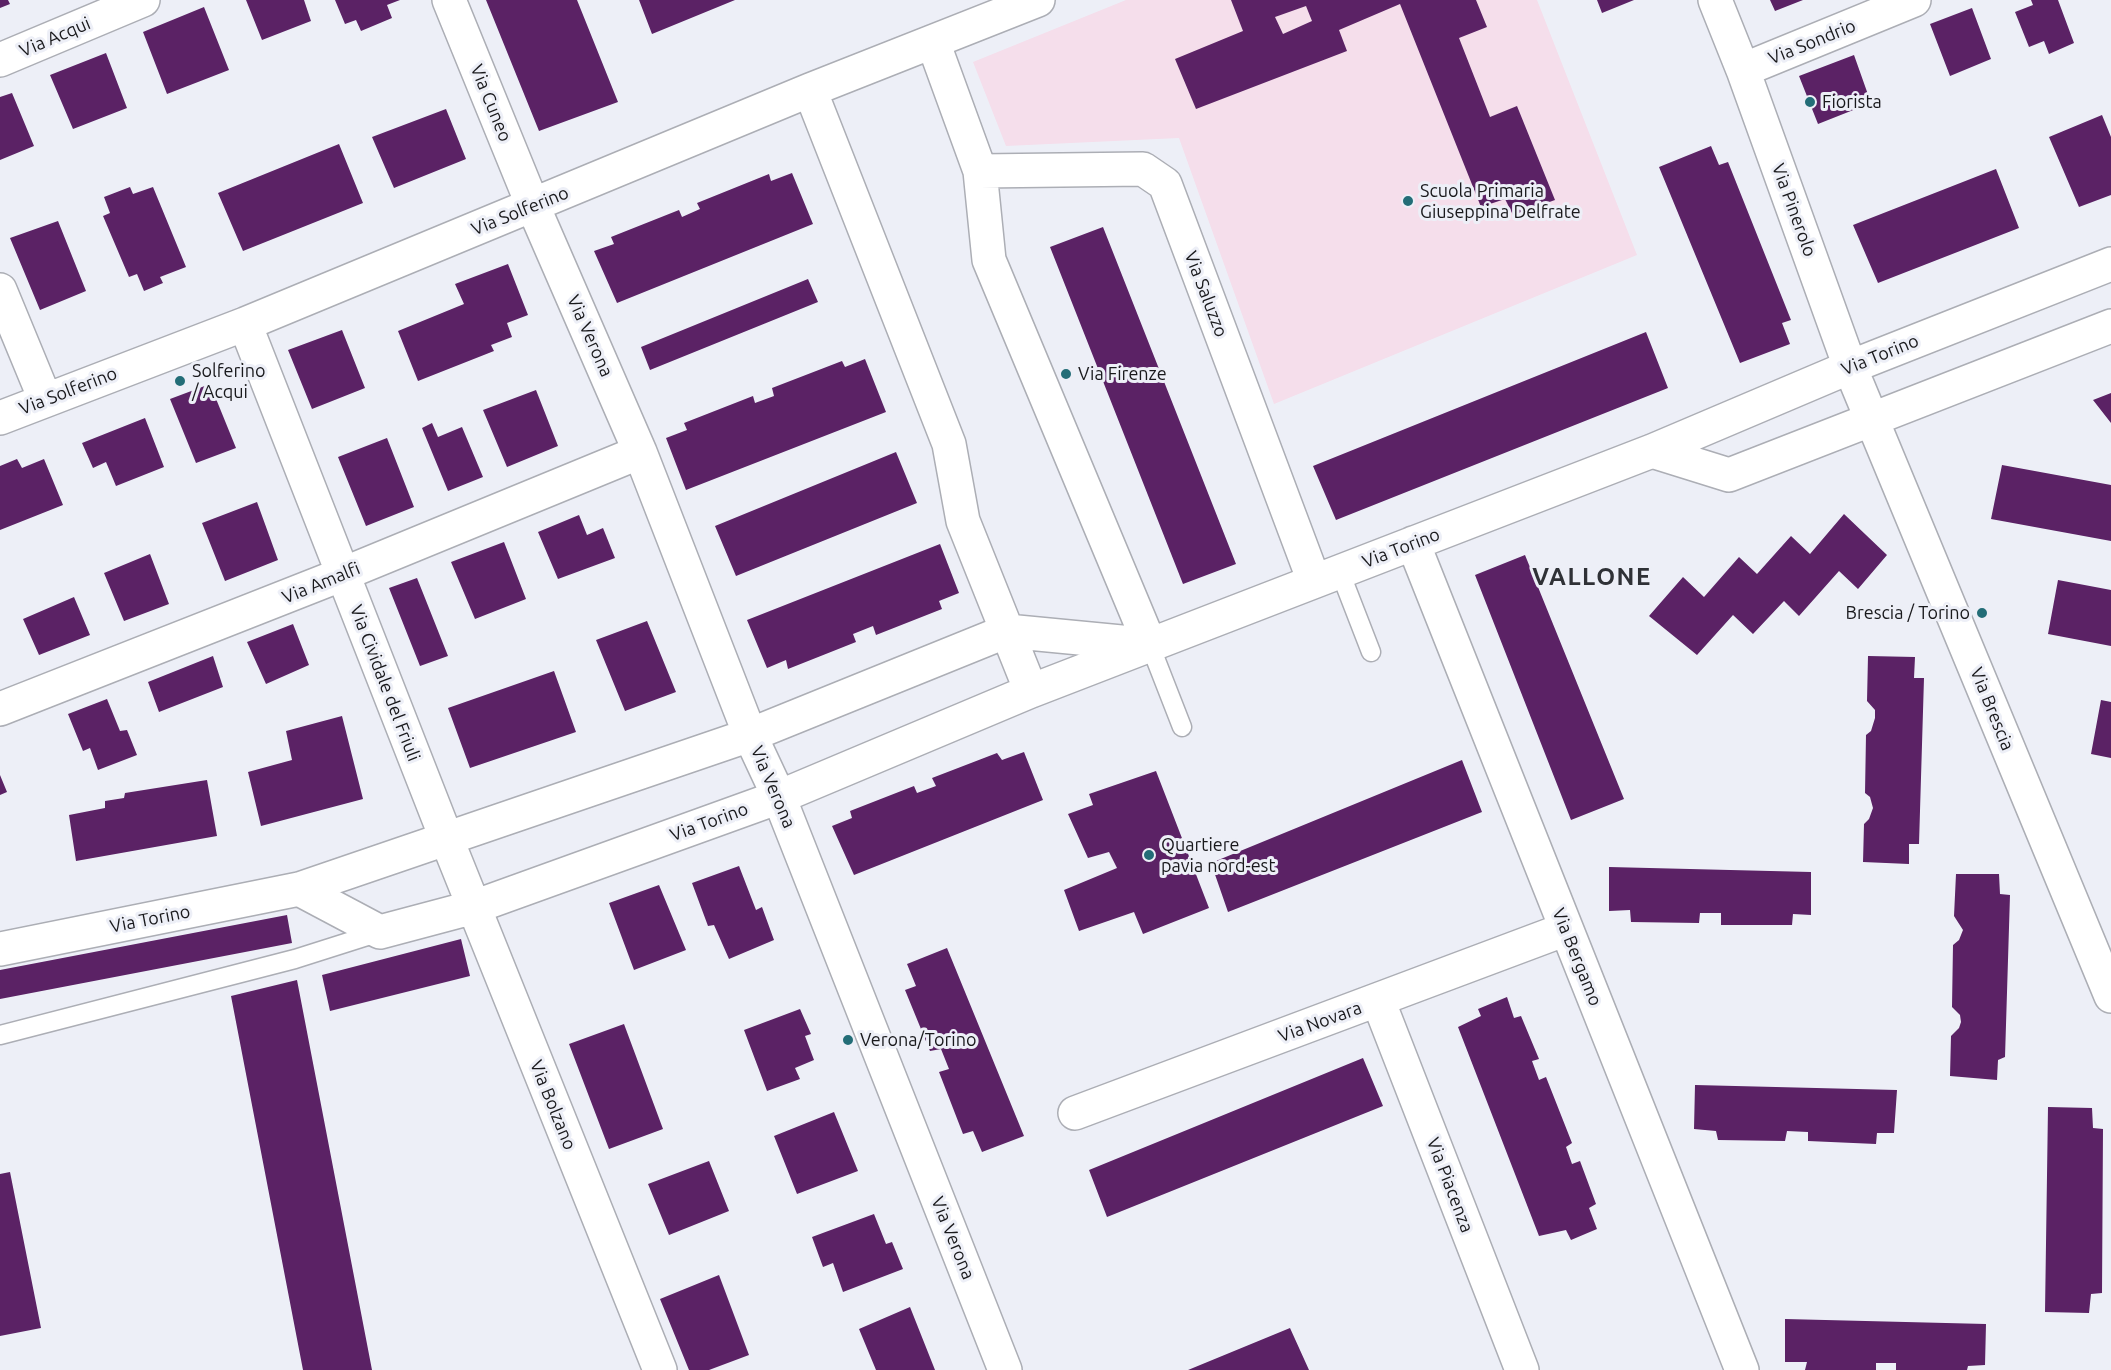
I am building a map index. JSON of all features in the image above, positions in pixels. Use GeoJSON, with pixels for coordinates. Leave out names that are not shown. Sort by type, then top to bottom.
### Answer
{"type":"FeatureCollection","features":[{"type":"Feature","properties":{"kind":"street","name":"Via Acqui"},"geometry":{"type":"LineString","coordinates":[[0,60],[143,0]]}},
{"type":"Feature","properties":{"kind":"street","name":"Via Cuneo"},"geometry":{"type":"LineString","coordinates":[[448,0],[533,206]]}},
{"type":"Feature","properties":{"kind":"street","name":"Via Solferino"},"geometry":{"type":"LineString","coordinates":[[0,418],[245,324],[810,90],[1038,0]]}},
{"type":"Feature","properties":{"kind":"street","name":"Via Pinerolo"},"geometry":{"type":"LineString","coordinates":[[1715,0],[1872,421]]}},
{"type":"Feature","properties":{"kind":"street","name":"Via Sondrio"},"geometry":{"type":"LineString","coordinates":[[1743,70],[1914,0]]}},
{"type":"Feature","properties":{"kind":"street"},"geometry":{"type":"LineString","coordinates":[[933,42],[980,171],[989,260],[1150,645]]}},
{"type":"Feature","properties":{"kind":"street"},"geometry":{"type":"LineString","coordinates":[[810,90],[949,444],[963,521],[1030,691]]}},
{"type":"Feature","properties":{"kind":"street","name":"Via Saluzzo"},"geometry":{"type":"LineString","coordinates":[[980,171],[1143,169],[1165,184],[1327,576]]}},
{"type":"Feature","properties":{"kind":"street","name":"Via Verona"},"geometry":{"type":"LineString","coordinates":[[533,206],[640,452],[750,735],[779,797],[1005,1370]]}},
{"type":"Feature","properties":{"kind":"street","name":"Via Torino"},"geometry":{"type":"LineString","coordinates":[[380,933],[474,907],[779,797],[1030,691],[1652,451],[1850,367],[2111,264]]}},
{"type":"Feature","properties":{"kind":"street"},"geometry":{"type":"LineString","coordinates":[[0,290],[45,399]]}},
{"type":"Feature","properties":{"kind":"street","name":"Via Cividale del Friuli"},"geometry":{"type":"LineString","coordinates":[[245,324],[447,840]]}},
{"type":"Feature","properties":{"kind":"street"},"geometry":{"type":"LineString","coordinates":[[1652,451],[1729,475],[2111,326]]}},
{"type":"Feature","properties":{"kind":"street","name":"Via Brescia"},"geometry":{"type":"LineString","coordinates":[[1872,421],[2111,996]]}},
{"type":"Feature","properties":{"kind":"street","name":"Via Amalfi"},"geometry":{"type":"LineString","coordinates":[[0,709],[343,574],[640,452]]}},
{"type":"Feature","properties":{"kind":"street","name":"Via Bergamo"},"geometry":{"type":"LineString","coordinates":[[1413,543],[1742,1370]]}},
{"type":"Feature","properties":{"kind":"street","name":"Via Torino"},"geometry":{"type":"LineString","coordinates":[[0,949],[299,889],[750,735],[1007,632],[1150,645]]}},
{"type":"Feature","properties":{"kind":"street","name":"Via Bolzano"},"geometry":{"type":"LineString","coordinates":[[447,840],[660,1370]]}},
{"type":"Feature","properties":{"kind":"street"},"geometry":{"type":"LineString","coordinates":[[299,889],[380,933]]}},
{"type":"Feature","properties":{"kind":"street","name":"Via Novara"},"geometry":{"type":"LineString","coordinates":[[1075,1113],[1566,930]]}},
{"type":"Feature","properties":{"kind":"street","name":"Via Piacenza"},"geometry":{"type":"LineString","coordinates":[[1378,1000],[1522,1370]]}},
{"type":"Feature","properties":{"kind":"lane"},"geometry":{"type":"LineString","coordinates":[[1327,576],[1371,652]]}},
{"type":"Feature","properties":{"kind":"lane"},"geometry":{"type":"LineString","coordinates":[[1150,645],[1182,726]]}},
{"type":"Feature","properties":{"kind":"lane"},"geometry":{"type":"LineString","coordinates":[[0,1035],[295,959],[380,933]]}},
{"type":"Feature","properties":{"kind":"shaded area","name":"Scuola Primaria Giuseppina Delfrate"},"geometry":{"type":"Polygon","coordinates":[[[1126,0],[1537,0],[1637,255],[1274,404],[1179,138],[1006,146],[973,62],[1126,0]]]}},
{"type":"Feature","properties":{"kind":"building"},"geometry":{"type":"Polygon","coordinates":[[[0,0],[8,0],[10,4],[0,8],[0,0]]]}},
{"type":"Feature","properties":{"kind":"building"},"geometry":{"type":"Polygon","coordinates":[[[246,0],[304,0],[311,21],[262,40],[246,0]]]}},
{"type":"Feature","properties":{"kind":"building"},"geometry":{"type":"Polygon","coordinates":[[[335,0],[400,0],[387,5],[392,18],[361,31],[356,20],[345,24],[335,0]]]}},
{"type":"Feature","properties":{"kind":"building"},"geometry":{"type":"Polygon","coordinates":[[[486,0],[577,0],[618,102],[539,131],[486,0]]]}},
{"type":"Feature","properties":{"kind":"building"},"geometry":{"type":"Polygon","coordinates":[[[639,0],[735,0],[652,34],[639,0]]]}},
{"type":"Feature","properties":{"kind":"building"},"geometry":{"type":"Polygon","coordinates":[[[1231,0],[1476,0],[1487,27],[1459,38],[1490,117],[1517,106],[1555,200],[1513,215],[1505,199],[1481,207],[1400,4],[1339,30],[1347,51],[1196,109],[1175,59],[1243,31],[1231,0]],[[1306,6],[1275,17],[1283,34],[1312,21],[1306,6]]]}},
{"type":"Feature","properties":{"kind":"building"},"geometry":{"type":"Polygon","coordinates":[[[1597,0],[1634,0],[1602,13],[1597,0]]]}},
{"type":"Feature","properties":{"kind":"building"},"geometry":{"type":"Polygon","coordinates":[[[1770,0],[1803,0],[1775,11],[1770,0]]]}},
{"type":"Feature","properties":{"kind":"building"},"geometry":{"type":"Polygon","coordinates":[[[2031,0],[2058,0],[2074,43],[2049,54],[2044,41],[2029,47],[2015,12],[2033,5],[2031,0]]]}},
{"type":"Feature","properties":{"kind":"building"},"geometry":{"type":"Polygon","coordinates":[[[204,7],[229,70],[167,94],[143,32],[204,7]]]}},
{"type":"Feature","properties":{"kind":"building"},"geometry":{"type":"Polygon","coordinates":[[[1972,8],[1991,59],[1950,76],[1930,24],[1972,8]]]}},
{"type":"Feature","properties":{"kind":"building"},"geometry":{"type":"Polygon","coordinates":[[[106,53],[127,108],[73,129],[50,75],[106,53]]]}},
{"type":"Feature","properties":{"kind":"building"},"geometry":{"type":"Polygon","coordinates":[[[1854,55],[1871,103],[1818,124],[1799,76],[1854,55]]]}},
{"type":"Feature","properties":{"kind":"building"},"geometry":{"type":"Polygon","coordinates":[[[12,93],[34,146],[0,160],[0,97],[12,93]]]}},
{"type":"Feature","properties":{"kind":"building"},"geometry":{"type":"Polygon","coordinates":[[[446,109],[466,159],[394,188],[372,137],[446,109]]]}},
{"type":"Feature","properties":{"kind":"building"},"geometry":{"type":"Polygon","coordinates":[[[2102,115],[2111,137],[2111,195],[2079,207],[2049,137],[2102,115]]]}},
{"type":"Feature","properties":{"kind":"building"},"geometry":{"type":"Polygon","coordinates":[[[339,144],[363,203],[243,251],[218,193],[339,144]]]}},
{"type":"Feature","properties":{"kind":"building"},"geometry":{"type":"Polygon","coordinates":[[[1711,146],[1719,165],[1728,162],[1791,320],[1782,323],[1790,344],[1740,363],[1659,167],[1711,146]]]}},
{"type":"Feature","properties":{"kind":"building"},"geometry":{"type":"Polygon","coordinates":[[[1996,169],[2019,228],[1878,283],[1853,225],[1996,169]]]}},
{"type":"Feature","properties":{"kind":"building"},"geometry":{"type":"Polygon","coordinates":[[[792,173],[813,224],[617,303],[594,251],[614,244],[611,237],[679,210],[682,217],[700,209],[697,203],[769,174],[771,181],[792,173]]]}},
{"type":"Feature","properties":{"kind":"building"},"geometry":{"type":"Polygon","coordinates":[[[130,187],[133,194],[153,187],[186,267],[160,277],[163,283],[144,291],[137,274],[129,277],[103,216],[110,213],[104,197],[130,187]]]}},
{"type":"Feature","properties":{"kind":"building"},"geometry":{"type":"Polygon","coordinates":[[[58,221],[86,291],[40,310],[10,238],[58,221]]]}},
{"type":"Feature","properties":{"kind":"building"},"geometry":{"type":"Polygon","coordinates":[[[1103,227],[1236,564],[1183,584],[1050,247],[1103,227]]]}},
{"type":"Feature","properties":{"kind":"building"},"geometry":{"type":"Polygon","coordinates":[[[508,264],[528,315],[507,323],[512,337],[491,345],[494,351],[418,381],[398,331],[464,304],[455,284],[508,264]]]}},
{"type":"Feature","properties":{"kind":"building"},"geometry":{"type":"Polygon","coordinates":[[[808,279],[818,302],[650,370],[641,347],[808,279]]]}},
{"type":"Feature","properties":{"kind":"building"},"geometry":{"type":"Polygon","coordinates":[[[342,330],[365,388],[312,409],[288,350],[342,330]]]}},
{"type":"Feature","properties":{"kind":"building"},"geometry":{"type":"Polygon","coordinates":[[[1646,332],[1668,388],[1336,520],[1313,466],[1646,332]]]}},
{"type":"Feature","properties":{"kind":"building"},"geometry":{"type":"Polygon","coordinates":[[[865,359],[886,412],[686,490],[666,438],[687,430],[684,423],[753,396],[755,403],[774,396],[772,388],[842,361],[845,367],[865,359]]]}},
{"type":"Feature","properties":{"kind":"building"},"geometry":{"type":"Polygon","coordinates":[[[210,384],[236,448],[196,463],[170,399],[210,384]]]}},
{"type":"Feature","properties":{"kind":"building"},"geometry":{"type":"Polygon","coordinates":[[[536,390],[558,446],[507,467],[483,410],[536,390]]]}},
{"type":"Feature","properties":{"kind":"building"},"geometry":{"type":"Polygon","coordinates":[[[2111,393],[2111,423],[2093,400],[2111,393]]]}},
{"type":"Feature","properties":{"kind":"building"},"geometry":{"type":"Polygon","coordinates":[[[145,418],[164,467],[116,486],[106,462],[93,468],[82,443],[145,418]]]}},
{"type":"Feature","properties":{"kind":"building"},"geometry":{"type":"Polygon","coordinates":[[[432,423],[438,437],[462,427],[483,477],[448,491],[422,428],[432,423]]]}},
{"type":"Feature","properties":{"kind":"building"},"geometry":{"type":"Polygon","coordinates":[[[387,438],[414,507],[366,526],[338,457],[387,438]]]}},
{"type":"Feature","properties":{"kind":"building"},"geometry":{"type":"Polygon","coordinates":[[[896,452],[917,503],[736,576],[715,526],[896,452]]]}},
{"type":"Feature","properties":{"kind":"building"},"geometry":{"type":"Polygon","coordinates":[[[17,459],[22,468],[44,459],[63,505],[0,530],[0,466],[17,459]]]}},
{"type":"Feature","properties":{"kind":"building"},"geometry":{"type":"Polygon","coordinates":[[[2002,465],[2111,485],[2111,541],[1991,519],[2002,465]]]}},
{"type":"Feature","properties":{"kind":"building"},"geometry":{"type":"Polygon","coordinates":[[[257,502],[278,560],[225,581],[202,523],[257,502]]]}},
{"type":"Feature","properties":{"kind":"building"},"geometry":{"type":"Polygon","coordinates":[[[1844,514],[1887,555],[1858,589],[1839,571],[1799,616],[1784,601],[1753,634],[1733,615],[1697,655],[1649,616],[1683,577],[1704,597],[1739,557],[1757,574],[1791,536],[1810,554],[1844,514]]]}},
{"type":"Feature","properties":{"kind":"building"},"geometry":{"type":"Polygon","coordinates":[[[579,515],[587,535],[603,528],[615,558],[558,579],[538,532],[579,515]]]}},
{"type":"Feature","properties":{"kind":"building"},"geometry":{"type":"Polygon","coordinates":[[[504,542],[526,599],[475,619],[451,562],[504,542]]]}},
{"type":"Feature","properties":{"kind":"building"},"geometry":{"type":"Polygon","coordinates":[[[940,544],[959,593],[939,601],[942,609],[876,635],[873,626],[853,634],[856,642],[788,669],[786,660],[767,668],[747,620],[940,544]]]}},
{"type":"Feature","properties":{"kind":"building"},"geometry":{"type":"Polygon","coordinates":[[[150,554],[169,604],[124,621],[104,573],[150,554]]]}},
{"type":"Feature","properties":{"kind":"building"},"geometry":{"type":"Polygon","coordinates":[[[1525,555],[1624,799],[1571,820],[1475,575],[1525,555]]]}},
{"type":"Feature","properties":{"kind":"building"},"geometry":{"type":"Polygon","coordinates":[[[417,578],[448,656],[420,666],[389,588],[417,578]]]}},
{"type":"Feature","properties":{"kind":"building"},"geometry":{"type":"Polygon","coordinates":[[[2058,580],[2111,590],[2111,646],[2048,634],[2058,580]]]}},
{"type":"Feature","properties":{"kind":"building"},"geometry":{"type":"Polygon","coordinates":[[[74,597],[90,635],[39,655],[23,619],[74,597]]]}},
{"type":"Feature","properties":{"kind":"building"},"geometry":{"type":"Polygon","coordinates":[[[647,621],[676,692],[625,711],[596,640],[647,621]]]}},
{"type":"Feature","properties":{"kind":"building"},"geometry":{"type":"Polygon","coordinates":[[[293,624],[309,665],[266,684],[247,642],[293,624]]]}},
{"type":"Feature","properties":{"kind":"building"},"geometry":{"type":"Polygon","coordinates":[[[213,656],[223,687],[159,712],[148,682],[213,656]]]}},
{"type":"Feature","properties":{"kind":"building"},"geometry":{"type":"Polygon","coordinates":[[[1868,656],[1915,657],[1914,678],[1924,678],[1919,844],[1909,844],[1909,864],[1863,862],[1864,824],[1869,819],[1873,808],[1870,797],[1865,793],[1866,735],[1871,731],[1875,718],[1875,710],[1867,701],[1868,656]]]}},
{"type":"Feature","properties":{"kind":"building"},"geometry":{"type":"Polygon","coordinates":[[[554,671],[576,732],[470,768],[448,708],[554,671]]]}},
{"type":"Feature","properties":{"kind":"building"},"geometry":{"type":"Polygon","coordinates":[[[107,699],[120,731],[127,730],[137,755],[98,770],[90,748],[83,751],[68,714],[107,699]]]}},
{"type":"Feature","properties":{"kind":"building"},"geometry":{"type":"Polygon","coordinates":[[[2101,700],[2111,702],[2111,758],[2091,754],[2101,700]]]}},
{"type":"Feature","properties":{"kind":"building"},"geometry":{"type":"Polygon","coordinates":[[[342,716],[363,799],[261,826],[248,772],[292,760],[286,731],[342,716]]]}},
{"type":"Feature","properties":{"kind":"building"},"geometry":{"type":"Polygon","coordinates":[[[1024,752],[1043,800],[854,875],[832,826],[852,818],[850,811],[914,786],[917,793],[936,786],[932,778],[997,753],[1002,760],[1024,752]]]}},
{"type":"Feature","properties":{"kind":"building"},"geometry":{"type":"Polygon","coordinates":[[[1462,760],[1482,812],[1228,912],[1211,863],[1462,760]]]}},
{"type":"Feature","properties":{"kind":"building","name":"Quartiere pavia nord-est"},"geometry":{"type":"Polygon","coordinates":[[[1156,771],[1209,908],[1143,934],[1134,912],[1079,931],[1064,890],[1117,868],[1109,852],[1088,858],[1068,814],[1093,805],[1089,794],[1156,771]]]}},
{"type":"Feature","properties":{"kind":"building"},"geometry":{"type":"Polygon","coordinates":[[[0,775],[7,792],[0,795],[0,775]]]}},
{"type":"Feature","properties":{"kind":"building"},"geometry":{"type":"Polygon","coordinates":[[[207,780],[217,836],[76,861],[69,815],[105,808],[105,801],[124,798],[125,793],[207,780]]]}},
{"type":"Feature","properties":{"kind":"building"},"geometry":{"type":"Polygon","coordinates":[[[739,866],[756,910],[762,907],[774,940],[729,959],[714,925],[708,926],[692,883],[739,866]]]}},
{"type":"Feature","properties":{"kind":"building"},"geometry":{"type":"Polygon","coordinates":[[[1609,867],[1811,872],[1811,915],[1793,914],[1792,925],[1721,925],[1721,913],[1700,913],[1699,923],[1631,922],[1630,910],[1609,911],[1609,867]]]}},
{"type":"Feature","properties":{"kind":"building"},"geometry":{"type":"Polygon","coordinates":[[[1956,874],[1999,874],[2000,894],[2010,895],[2005,1057],[1998,1060],[1997,1080],[1950,1076],[1951,1036],[1959,1028],[1961,1022],[1960,1015],[1952,1007],[1953,945],[1959,940],[1963,930],[1954,916],[1956,874]]]}},
{"type":"Feature","properties":{"kind":"building"},"geometry":{"type":"Polygon","coordinates":[[[659,885],[686,950],[634,970],[609,903],[659,885]]]}},
{"type":"Feature","properties":{"kind":"building"},"geometry":{"type":"Polygon","coordinates":[[[287,915],[292,943],[0,999],[0,970],[287,915]]]}},
{"type":"Feature","properties":{"kind":"building"},"geometry":{"type":"Polygon","coordinates":[[[461,939],[470,976],[330,1011],[322,975],[461,939]]]}},
{"type":"Feature","properties":{"kind":"building"},"geometry":{"type":"Polygon","coordinates":[[[947,948],[1024,1136],[982,1152],[973,1131],[963,1134],[939,1072],[949,1069],[941,1049],[930,1051],[905,990],[916,986],[907,964],[947,948]]]}},
{"type":"Feature","properties":{"kind":"building"},"geometry":{"type":"Polygon","coordinates":[[[297,980],[372,1370],[303,1370],[231,996],[297,980]]]}},
{"type":"Feature","properties":{"kind":"building"},"geometry":{"type":"Polygon","coordinates":[[[1507,997],[1514,1018],[1521,1016],[1539,1059],[1532,1061],[1539,1080],[1546,1077],[1572,1143],[1566,1147],[1572,1164],[1580,1161],[1596,1204],[1589,1208],[1597,1229],[1571,1240],[1566,1230],[1539,1236],[1458,1027],[1481,1016],[1478,1009],[1507,997]]]}},
{"type":"Feature","properties":{"kind":"building"},"geometry":{"type":"Polygon","coordinates":[[[800,1009],[811,1034],[805,1036],[814,1060],[795,1068],[800,1079],[767,1091],[744,1030],[800,1009]]]}},
{"type":"Feature","properties":{"kind":"building"},"geometry":{"type":"Polygon","coordinates":[[[624,1024],[663,1129],[609,1149],[569,1044],[624,1024]]]}},
{"type":"Feature","properties":{"kind":"building"},"geometry":{"type":"Polygon","coordinates":[[[1363,1058],[1383,1106],[1107,1217],[1089,1170],[1363,1058]]]}},
{"type":"Feature","properties":{"kind":"building"},"geometry":{"type":"Polygon","coordinates":[[[1695,1085],[1897,1090],[1894,1133],[1877,1133],[1876,1144],[1808,1141],[1808,1132],[1787,1131],[1785,1141],[1718,1140],[1716,1131],[1694,1129],[1695,1085]]]}},
{"type":"Feature","properties":{"kind":"building"},"geometry":{"type":"Polygon","coordinates":[[[2048,1107],[2092,1108],[2093,1128],[2103,1129],[2102,1293],[2091,1294],[2089,1313],[2045,1312],[2048,1107]]]}},
{"type":"Feature","properties":{"kind":"building"},"geometry":{"type":"Polygon","coordinates":[[[834,1112],[858,1171],[797,1194],[774,1136],[834,1112]]]}},
{"type":"Feature","properties":{"kind":"building"},"geometry":{"type":"Polygon","coordinates":[[[709,1161],[729,1211],[669,1235],[648,1184],[709,1161]]]}},
{"type":"Feature","properties":{"kind":"building"},"geometry":{"type":"Polygon","coordinates":[[[10,1172],[41,1328],[0,1336],[0,1174],[10,1172]]]}},
{"type":"Feature","properties":{"kind":"building"},"geometry":{"type":"Polygon","coordinates":[[[874,1214],[886,1244],[892,1242],[903,1269],[843,1292],[833,1263],[823,1267],[812,1237],[874,1214]]]}},
{"type":"Feature","properties":{"kind":"building"},"geometry":{"type":"Polygon","coordinates":[[[719,1275],[749,1355],[709,1370],[689,1370],[660,1299],[719,1275]]]}},
{"type":"Feature","properties":{"kind":"building"},"geometry":{"type":"Polygon","coordinates":[[[910,1307],[935,1370],[876,1370],[859,1329],[910,1307]]]}},
{"type":"Feature","properties":{"kind":"building"},"geometry":{"type":"Polygon","coordinates":[[[1785,1319],[1986,1324],[1985,1365],[1968,1366],[1967,1370],[1896,1370],[1896,1363],[1876,1363],[1876,1370],[1805,1370],[1807,1362],[1785,1362],[1785,1319]]]}},
{"type":"Feature","properties":{"kind":"building"},"geometry":{"type":"Polygon","coordinates":[[[1290,1328],[1309,1370],[1188,1370],[1290,1328]]]}},
{"type":"Feature","properties":{"kind":"place","name":"Fiorista"},"geometry":{"type":"Point","coordinates":[1810,102]}},
{"type":"Feature","properties":{"kind":"place","name":"Scuola Primaria Giuseppina Delfrate"},"geometry":{"type":"Point","coordinates":[1408,201]}},
{"type":"Feature","properties":{"kind":"place","name":"Via Firenze"},"geometry":{"type":"Point","coordinates":[1066,374]}},
{"type":"Feature","properties":{"kind":"place","name":"Solferino / Acqui"},"geometry":{"type":"Point","coordinates":[180,381]}},
{"type":"Feature","properties":{"kind":"place","name":"Brescia / Torino"},"geometry":{"type":"Point","coordinates":[1982,613]}},
{"type":"Feature","properties":{"kind":"place","name":"Quartiere pavia nord-est"},"geometry":{"type":"Point","coordinates":[1149,855]}},
{"type":"Feature","properties":{"kind":"place","name":"Verona/Torino"},"geometry":{"type":"Point","coordinates":[848,1040]}},
{"type":"Feature","properties":{"kind":"district","name":"VALLONE"},"geometry":{"type":"Point","coordinates":[1592,577]}}]}
